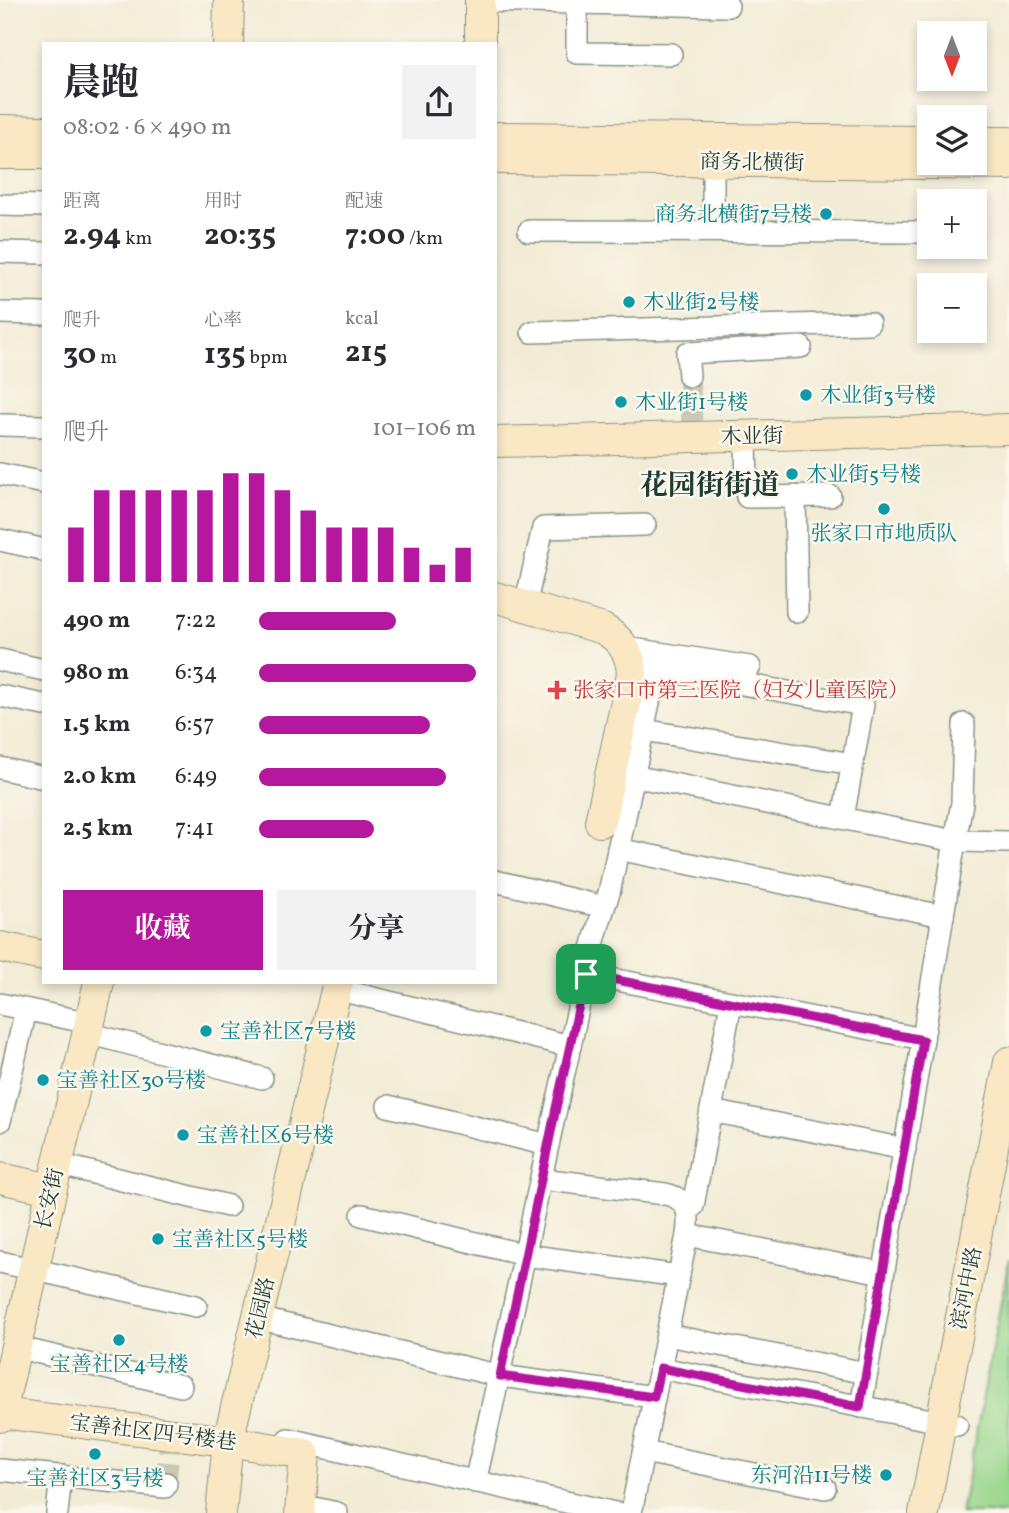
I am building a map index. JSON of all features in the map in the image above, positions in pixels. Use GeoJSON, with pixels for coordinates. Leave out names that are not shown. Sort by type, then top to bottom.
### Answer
{"type":"FeatureCollection","features":[{"type":"Feature","properties":{"kind":"street"},"geometry":{"type":"LineString","coordinates":[[228,42],[229,0]]}},
{"type":"Feature","properties":{"kind":"street"},"geometry":{"type":"LineString","coordinates":[[480,42],[480,0],[728,6]]}},
{"type":"Feature","properties":{"kind":"street"},"geometry":{"type":"LineString","coordinates":[[577,3],[577,52],[671,54]]}},
{"type":"Feature","properties":{"kind":"street"},"geometry":{"type":"LineString","coordinates":[[0,130],[42,131]]}},
{"type":"Feature","properties":{"kind":"street","name":"商务北横街"},"geometry":{"type":"LineString","coordinates":[[497,137],[1009,165]]}},
{"type":"Feature","properties":{"kind":"street","name":"商务北横街"},"geometry":{"type":"LineString","coordinates":[[497,159],[917,142]]}},
{"type":"Feature","properties":{"kind":"street"},"geometry":{"type":"LineString","coordinates":[[987,142],[1009,142]]}},
{"type":"Feature","properties":{"kind":"street"},"geometry":{"type":"LineString","coordinates":[[713,150],[713,231]]}},
{"type":"Feature","properties":{"kind":"street"},"geometry":{"type":"LineString","coordinates":[[0,153],[42,154]]}},
{"type":"Feature","properties":{"kind":"street"},"geometry":{"type":"LineString","coordinates":[[0,205],[42,206]]}},
{"type":"Feature","properties":{"kind":"street"},"geometry":{"type":"LineString","coordinates":[[529,231],[917,232]]}},
{"type":"Feature","properties":{"kind":"street"},"geometry":{"type":"LineString","coordinates":[[0,252],[42,253]]}},
{"type":"Feature","properties":{"kind":"street"},"geometry":{"type":"LineString","coordinates":[[0,313],[42,314]]}},
{"type":"Feature","properties":{"kind":"street"},"geometry":{"type":"LineString","coordinates":[[532,332],[869,323]]}},
{"type":"Feature","properties":{"kind":"street"},"geometry":{"type":"LineString","coordinates":[[687,328],[689,376]]}},
{"type":"Feature","properties":{"kind":"street"},"geometry":{"type":"LineString","coordinates":[[688,353],[801,347]]}},
{"type":"Feature","properties":{"kind":"street"},"geometry":{"type":"LineString","coordinates":[[0,425],[42,426]]}},
{"type":"Feature","properties":{"kind":"street","name":"木业街"},"geometry":{"type":"LineString","coordinates":[[497,442],[692,429],[746,436],[1009,429]]}},
{"type":"Feature","properties":{"kind":"street"},"geometry":{"type":"LineString","coordinates":[[746,436],[747,497],[830,496]]}},
{"type":"Feature","properties":{"kind":"street"},"geometry":{"type":"LineString","coordinates":[[0,474],[42,484]]}},
{"type":"Feature","properties":{"kind":"street"},"geometry":{"type":"LineString","coordinates":[[795,496],[797,612]]}},
{"type":"Feature","properties":{"kind":"street"},"geometry":{"type":"LineString","coordinates":[[525,606],[542,527],[645,525]]}},
{"type":"Feature","properties":{"kind":"street"},"geometry":{"type":"LineString","coordinates":[[0,540],[42,550]]}},
{"type":"Feature","properties":{"kind":"street"},"geometry":{"type":"LineString","coordinates":[[497,598],[603,629],[613,634],[638,661],[863,705],[843,818]]}},
{"type":"Feature","properties":{"kind":"street"},"geometry":{"type":"LineString","coordinates":[[0,660],[42,670]]}},
{"type":"Feature","properties":{"kind":"street"},"geometry":{"type":"LineString","coordinates":[[638,661],[750,667]]}},
{"type":"Feature","properties":{"kind":"street"},"geometry":{"type":"LineString","coordinates":[[475,1482],[586,974],[598,921],[609,893],[643,730],[638,661]]}},
{"type":"Feature","properties":{"kind":"street"},"geometry":{"type":"LineString","coordinates":[[600,822],[632,674],[638,661]]}},
{"type":"Feature","properties":{"kind":"street"},"geometry":{"type":"LineString","coordinates":[[0,696],[42,705]]}},
{"type":"Feature","properties":{"kind":"street"},"geometry":{"type":"LineString","coordinates":[[860,1407],[962,803],[964,724]]}},
{"type":"Feature","properties":{"kind":"street"},"geometry":{"type":"LineString","coordinates":[[643,730],[853,764]]}},
{"type":"Feature","properties":{"kind":"street"},"geometry":{"type":"LineString","coordinates":[[0,768],[42,778]]}},
{"type":"Feature","properties":{"kind":"street"},"geometry":{"type":"LineString","coordinates":[[633,776],[955,841],[1009,842]]}},
{"type":"Feature","properties":{"kind":"street"},"geometry":{"type":"LineString","coordinates":[[618,849],[943,916]]}},
{"type":"Feature","properties":{"kind":"street"},"geometry":{"type":"LineString","coordinates":[[497,881],[604,907]]}},
{"type":"Feature","properties":{"kind":"street"},"geometry":{"type":"LineString","coordinates":[[0,947],[42,956]]}},
{"type":"Feature","properties":{"kind":"street"},"geometry":{"type":"LineString","coordinates":[[586,974],[923,1040]]}},
{"type":"Feature","properties":{"kind":"street","name":"长安街"},"geometry":{"type":"LineString","coordinates":[[0,1415],[99,984]]}},
{"type":"Feature","properties":{"kind":"street"},"geometry":{"type":"LineString","coordinates":[[337,986],[570,1046]]}},
{"type":"Feature","properties":{"kind":"street","name":"花园路"},"geometry":{"type":"LineString","coordinates":[[221,1513],[228,1441],[337,986]]}},
{"type":"Feature","properties":{"kind":"street"},"geometry":{"type":"LineString","coordinates":[[687,1210],[693,1206],[731,1003]]}},
{"type":"Feature","properties":{"kind":"street"},"geometry":{"type":"LineString","coordinates":[[0,1004],[262,1077]]}},
{"type":"Feature","properties":{"kind":"street"},"geometry":{"type":"LineString","coordinates":[[1,1113],[26,1010]]}},
{"type":"Feature","properties":{"kind":"street","name":"滨河中路"},"geometry":{"type":"LineString","coordinates":[[941,1513],[949,1424],[1009,1062]]}},
{"type":"Feature","properties":{"kind":"street"},"geometry":{"type":"LineString","coordinates":[[388,1106],[548,1145]]}},
{"type":"Feature","properties":{"kind":"street"},"geometry":{"type":"LineString","coordinates":[[711,1111],[905,1149]]}},
{"type":"Feature","properties":{"kind":"street","name":"滨河中路"},"geometry":{"type":"LineString","coordinates":[[924,1513],[949,1424],[1009,1156]]}},
{"type":"Feature","properties":{"kind":"street"},"geometry":{"type":"LineString","coordinates":[[0,1178],[54,1177],[228,1206]]}},
{"type":"Feature","properties":{"kind":"street"},"geometry":{"type":"LineString","coordinates":[[541,1178],[675,1196],[687,1210],[687,1235],[631,1513]]}},
{"type":"Feature","properties":{"kind":"street"},"geometry":{"type":"LineString","coordinates":[[362,1215],[525,1255],[679,1276]]}},
{"type":"Feature","properties":{"kind":"street"},"geometry":{"type":"LineString","coordinates":[[687,1235],[883,1273]]}},
{"type":"Feature","properties":{"kind":"street"},"geometry":{"type":"LineString","coordinates":[[0,1262],[196,1306]]}},
{"type":"Feature","properties":{"kind":"street"},"geometry":{"type":"LineString","coordinates":[[258,1318],[500,1376],[654,1397]]}},
{"type":"Feature","properties":{"kind":"street"},"geometry":{"type":"LineString","coordinates":[[667,1335],[867,1373]]}},
{"type":"Feature","properties":{"kind":"street"},"geometry":{"type":"LineString","coordinates":[[15,1347],[181,1386]]}},
{"type":"Feature","properties":{"kind":"street"},"geometry":{"type":"LineString","coordinates":[[660,1368],[949,1424]]}},
{"type":"Feature","properties":{"kind":"street","name":"宝善社区四号楼巷"},"geometry":{"type":"LineString","coordinates":[[0,1415],[171,1436],[296,1446]]}},
{"type":"Feature","properties":{"kind":"street"},"geometry":{"type":"LineString","coordinates":[[337,1513],[300,1509],[296,1446],[615,1513]]}},
{"type":"Feature","properties":{"kind":"street"},"geometry":{"type":"LineString","coordinates":[[643,1452],[825,1488]]}},
{"type":"Feature","properties":{"kind":"street"},"geometry":{"type":"LineString","coordinates":[[0,1470],[165,1487],[166,1483]]}},
{"type":"Feature","properties":{"kind":"street"},"geometry":{"type":"LineString","coordinates":[[57,1513],[61,1476]]}},
{"type":"Feature","properties":{"kind":"green space"},"geometry":{"type":"Polygon","coordinates":[[[1009,1260],[1009,1513],[961,1513],[1009,1260]]]}},
{"type":"Feature","properties":{"kind":"tunnel"},"geometry":{"type":"LineString","coordinates":[[689,376],[692,422]]}},
{"type":"Feature","properties":{"kind":"tunnel"},"geometry":{"type":"LineString","coordinates":[[166,1483],[170,1439]]}},
{"type":"Feature","properties":{"kind":"place","name":"商务北横街7号楼"},"geometry":{"type":"Point","coordinates":[826,214]}},
{"type":"Feature","properties":{"kind":"place","name":"木业街2号楼"},"geometry":{"type":"Point","coordinates":[629,302]}},
{"type":"Feature","properties":{"kind":"place","name":"木业街3号楼"},"geometry":{"type":"Point","coordinates":[806,395]}},
{"type":"Feature","properties":{"kind":"place","name":"木业街1号楼"},"geometry":{"type":"Point","coordinates":[621,402]}},
{"type":"Feature","properties":{"kind":"place","name":"木业街5号楼"},"geometry":{"type":"Point","coordinates":[792,474]}},
{"type":"Feature","properties":{"kind":"place","name":"张家口市地质队"},"geometry":{"type":"Point","coordinates":[884,509]}},
{"type":"Feature","properties":{"kind":"place","name":"张家口市第三医院（妇女儿童医院）"},"geometry":{"type":"Point","coordinates":[557,690]}},
{"type":"Feature","properties":{"kind":"place","name":"宝善社区7号楼"},"geometry":{"type":"Point","coordinates":[206,1031]}},
{"type":"Feature","properties":{"kind":"place","name":"宝善社区30号楼"},"geometry":{"type":"Point","coordinates":[43,1080]}},
{"type":"Feature","properties":{"kind":"place","name":"宝善社区6号楼"},"geometry":{"type":"Point","coordinates":[183,1135]}},
{"type":"Feature","properties":{"kind":"place","name":"宝善社区5号楼"},"geometry":{"type":"Point","coordinates":[158,1239]}},
{"type":"Feature","properties":{"kind":"place","name":"宝善社区4号楼"},"geometry":{"type":"Point","coordinates":[119,1340]}},
{"type":"Feature","properties":{"kind":"place","name":"宝善社区3号楼"},"geometry":{"type":"Point","coordinates":[95,1454]}},
{"type":"Feature","properties":{"kind":"place","name":"东河沿11号楼"},"geometry":{"type":"Point","coordinates":[886,1475]}},
{"type":"Feature","properties":{"kind":"district","name":"花园街街道"},"geometry":{"type":"Point","coordinates":[710,484]}},
{"type":"Feature","properties":{"kind":"route"},"geometry":{"type":"LineString","coordinates":[[586,974],[923,1040],[860,1407],[660,1368],[654,1397],[500,1376],[586,974]]}}]}
